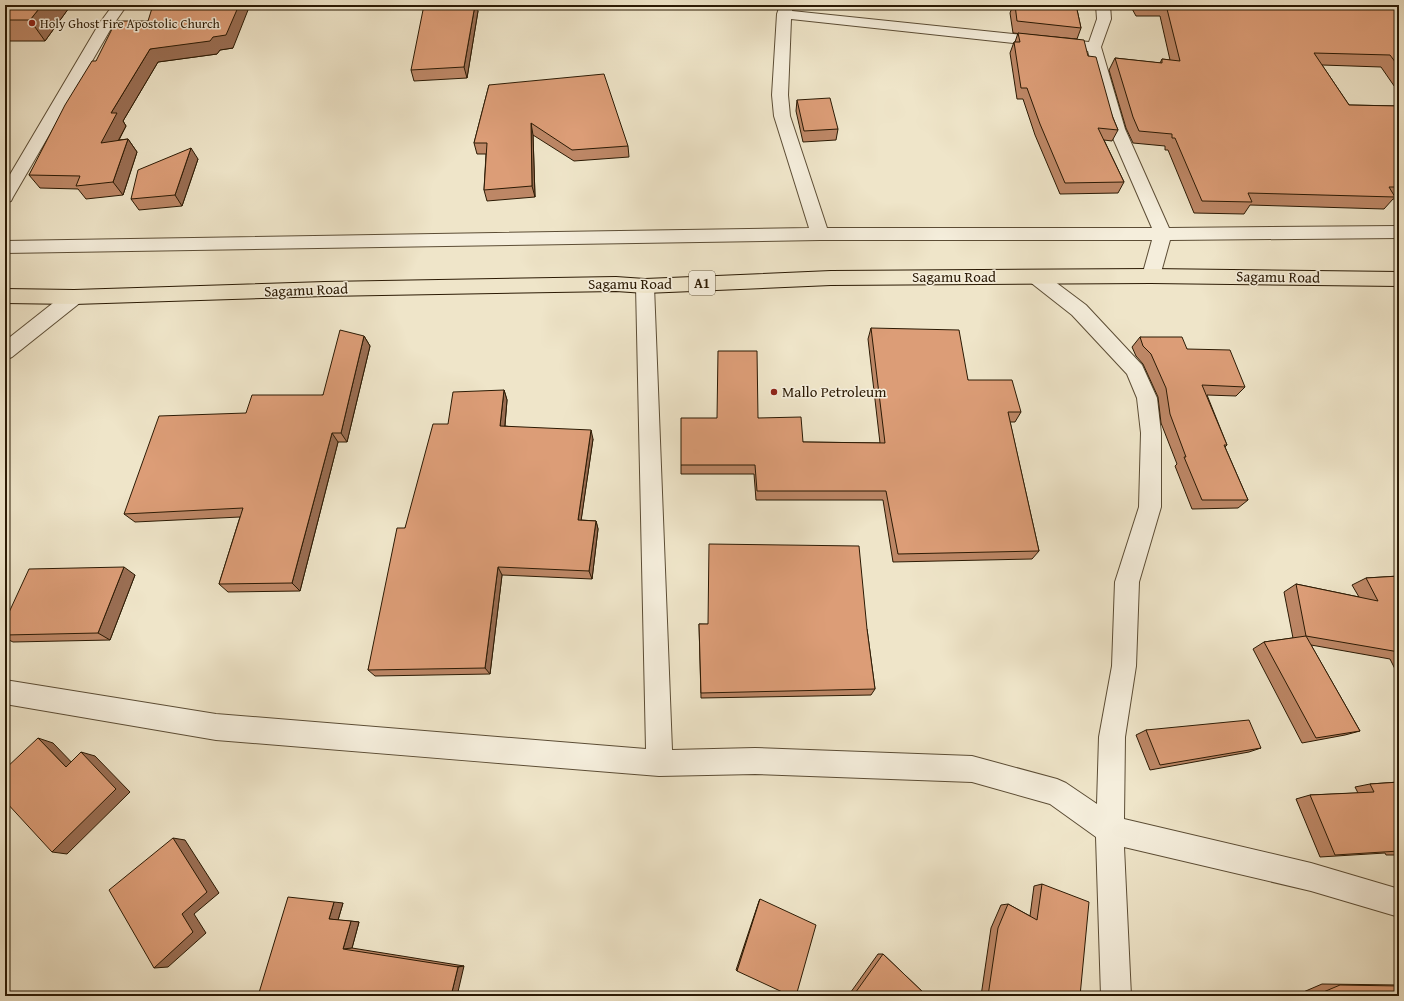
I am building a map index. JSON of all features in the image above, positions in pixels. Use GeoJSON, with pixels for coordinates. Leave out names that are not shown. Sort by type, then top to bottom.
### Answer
{"type":"FeatureCollection","features":[{"type":"Feature","properties":{"kind":"highway","name":"Sagamu Road"},"geometry":{"type":"LineString","coordinates":[[5,296],[74,296],[326,289],[616,284],[645,286],[831,278],[1151,276],[1399,279]]}},
{"type":"Feature","properties":{"kind":"street"},"geometry":{"type":"LineString","coordinates":[[5,197],[106,24],[120,5]]}},
{"type":"Feature","properties":{"kind":"street"},"geometry":{"type":"LineString","coordinates":[[1103,5],[1104,19],[1094,47],[1117,129],[1163,234],[1151,276]]}},
{"type":"Feature","properties":{"kind":"street"},"geometry":{"type":"LineString","coordinates":[[820,234],[782,116],[780,95],[786,9],[907,26],[1094,47]]}},
{"type":"Feature","properties":{"kind":"street"},"geometry":{"type":"LineString","coordinates":[[5,247],[820,234],[1399,232]]}},
{"type":"Feature","properties":{"kind":"street"},"geometry":{"type":"LineString","coordinates":[[1036,277],[1079,310],[1135,370],[1147,398],[1151,433],[1150,507],[1127,582],[1124,666],[1112,737],[1110,830],[1116,996]]}},
{"type":"Feature","properties":{"kind":"street"},"geometry":{"type":"LineString","coordinates":[[645,286],[659,763]]}},
{"type":"Feature","properties":{"kind":"street"},"geometry":{"type":"LineString","coordinates":[[5,352],[74,296]]}},
{"type":"Feature","properties":{"kind":"street"},"geometry":{"type":"LineString","coordinates":[[5,692],[216,727],[659,763],[755,761],[972,769],[1057,792],[1110,830],[1311,877],[1399,903]]}},
{"type":"Feature","properties":{"kind":"building"},"geometry":{"type":"Polygon","coordinates":[[[5,5],[42,5],[30,20],[5,20],[5,5]]]}},
{"type":"Feature","properties":{"kind":"building"},"geometry":{"type":"Polygon","coordinates":[[[153,5],[239,5],[226,35],[213,37],[210,41],[150,49],[111,113],[117,113],[101,143],[128,139],[113,182],[76,186],[80,176],[29,175],[65,105],[92,61],[96,61],[116,21],[148,21],[153,5]]]}},
{"type":"Feature","properties":{"kind":"building"},"geometry":{"type":"Polygon","coordinates":[[[424,5],[475,5],[464,67],[411,70],[424,5]]]}},
{"type":"Feature","properties":{"kind":"building"},"geometry":{"type":"Polygon","coordinates":[[[1015,5],[1076,5],[1081,28],[1017,21],[1015,5]]]}},
{"type":"Feature","properties":{"kind":"building"},"geometry":{"type":"Polygon","coordinates":[[[1166,5],[1399,5],[1399,67],[1390,55],[1314,53],[1349,105],[1399,106],[1399,187],[1389,187],[1395,197],[1248,193],[1252,202],[1202,201],[1175,138],[1172,138],[1172,134],[1139,131],[1133,117],[1115,58],[1162,63],[1162,59],[1180,61],[1166,5]]]}},
{"type":"Feature","properties":{"kind":"building"},"geometry":{"type":"Polygon","coordinates":[[[1018,33],[1084,40],[1088,56],[1096,57],[1113,118],[1118,130],[1098,128],[1124,182],[1065,183],[1040,124],[1027,88],[1021,88],[1014,42],[1020,42],[1018,33]]]}},
{"type":"Feature","properties":{"kind":"building"},"geometry":{"type":"Polygon","coordinates":[[[604,74],[628,146],[572,150],[531,123],[532,186],[484,190],[487,143],[474,143],[489,85],[604,74]]]}},
{"type":"Feature","properties":{"kind":"building"},"geometry":{"type":"Polygon","coordinates":[[[830,98],[838,129],[804,131],[797,100],[830,98]]]}},
{"type":"Feature","properties":{"kind":"building"},"geometry":{"type":"Polygon","coordinates":[[[191,148],[175,195],[131,199],[138,170],[191,148]]]}},
{"type":"Feature","properties":{"kind":"building"},"geometry":{"type":"Polygon","coordinates":[[[871,328],[959,330],[968,380],[1012,380],[1021,412],[1008,412],[1039,551],[898,554],[886,491],[757,491],[755,465],[681,465],[681,418],[717,418],[718,351],[757,351],[758,418],[801,417],[803,442],[885,443],[871,328]]]}},
{"type":"Feature","properties":{"kind":"building"},"geometry":{"type":"Polygon","coordinates":[[[340,330],[364,336],[341,433],[332,433],[292,583],[219,584],[243,508],[124,514],[159,416],[246,413],[252,395],[323,395],[340,330]]]}},
{"type":"Feature","properties":{"kind":"building"},"geometry":{"type":"Polygon","coordinates":[[[1140,337],[1182,337],[1187,349],[1230,350],[1245,387],[1202,385],[1227,445],[1224,445],[1248,500],[1202,500],[1184,457],[1186,457],[1170,414],[1166,388],[1151,354],[1143,346],[1140,337]]]}},
{"type":"Feature","properties":{"kind":"building"},"geometry":{"type":"Polygon","coordinates":[[[504,390],[500,426],[591,430],[578,520],[596,521],[589,571],[498,567],[485,668],[368,670],[397,528],[405,528],[433,424],[448,424],[453,392],[504,390]]]}},
{"type":"Feature","properties":{"kind":"building"},"geometry":{"type":"Polygon","coordinates":[[[709,544],[859,546],[867,629],[875,689],[701,693],[699,624],[708,624],[709,544]]]}},
{"type":"Feature","properties":{"kind":"building"},"geometry":{"type":"Polygon","coordinates":[[[124,567],[98,633],[5,635],[5,621],[29,569],[124,567]]]}},
{"type":"Feature","properties":{"kind":"building"},"geometry":{"type":"Polygon","coordinates":[[[1399,576],[1399,652],[1306,636],[1296,584],[1378,601],[1366,578],[1399,576]]]}},
{"type":"Feature","properties":{"kind":"building"},"geometry":{"type":"Polygon","coordinates":[[[1306,636],[1360,731],[1316,738],[1264,642],[1306,636]]]}},
{"type":"Feature","properties":{"kind":"building"},"geometry":{"type":"Polygon","coordinates":[[[1249,720],[1261,748],[1160,765],[1146,730],[1249,720]]]}},
{"type":"Feature","properties":{"kind":"building"},"geometry":{"type":"Polygon","coordinates":[[[38,738],[66,767],[81,752],[116,789],[52,852],[5,801],[5,769],[38,738]]]}},
{"type":"Feature","properties":{"kind":"building"},"geometry":{"type":"Polygon","coordinates":[[[1399,782],[1399,851],[1335,855],[1310,795],[1374,792],[1370,784],[1399,782]]]}},
{"type":"Feature","properties":{"kind":"building"},"geometry":{"type":"Polygon","coordinates":[[[173,838],[207,892],[182,914],[193,932],[154,968],[109,890],[173,838]]]}},
{"type":"Feature","properties":{"kind":"building"},"geometry":{"type":"Polygon","coordinates":[[[1042,884],[1089,902],[1080,996],[988,996],[998,928],[1008,904],[1037,920],[1042,884]]]}},
{"type":"Feature","properties":{"kind":"building"},"geometry":{"type":"Polygon","coordinates":[[[288,897],[334,902],[329,919],[351,921],[343,949],[458,967],[451,996],[258,996],[288,897]]]}},
{"type":"Feature","properties":{"kind":"building"},"geometry":{"type":"Polygon","coordinates":[[[760,899],[816,925],[796,996],[791,996],[737,971],[760,899]]]}},
{"type":"Feature","properties":{"kind":"building"},"geometry":{"type":"Polygon","coordinates":[[[883,954],[927,996],[853,996],[883,954]]]}},
{"type":"Feature","properties":{"kind":"building"},"geometry":{"type":"Polygon","coordinates":[[[1340,985],[1399,986],[1399,996],[1314,996],[1340,985]]]}},
{"type":"Feature","properties":{"kind":"place","name":"Holy Ghost Fire Apostolic Church"},"geometry":{"type":"Point","coordinates":[32,23]}},
{"type":"Feature","properties":{"kind":"place","name":"Mallo Petroleum"},"geometry":{"type":"Point","coordinates":[774,392]}}]}
